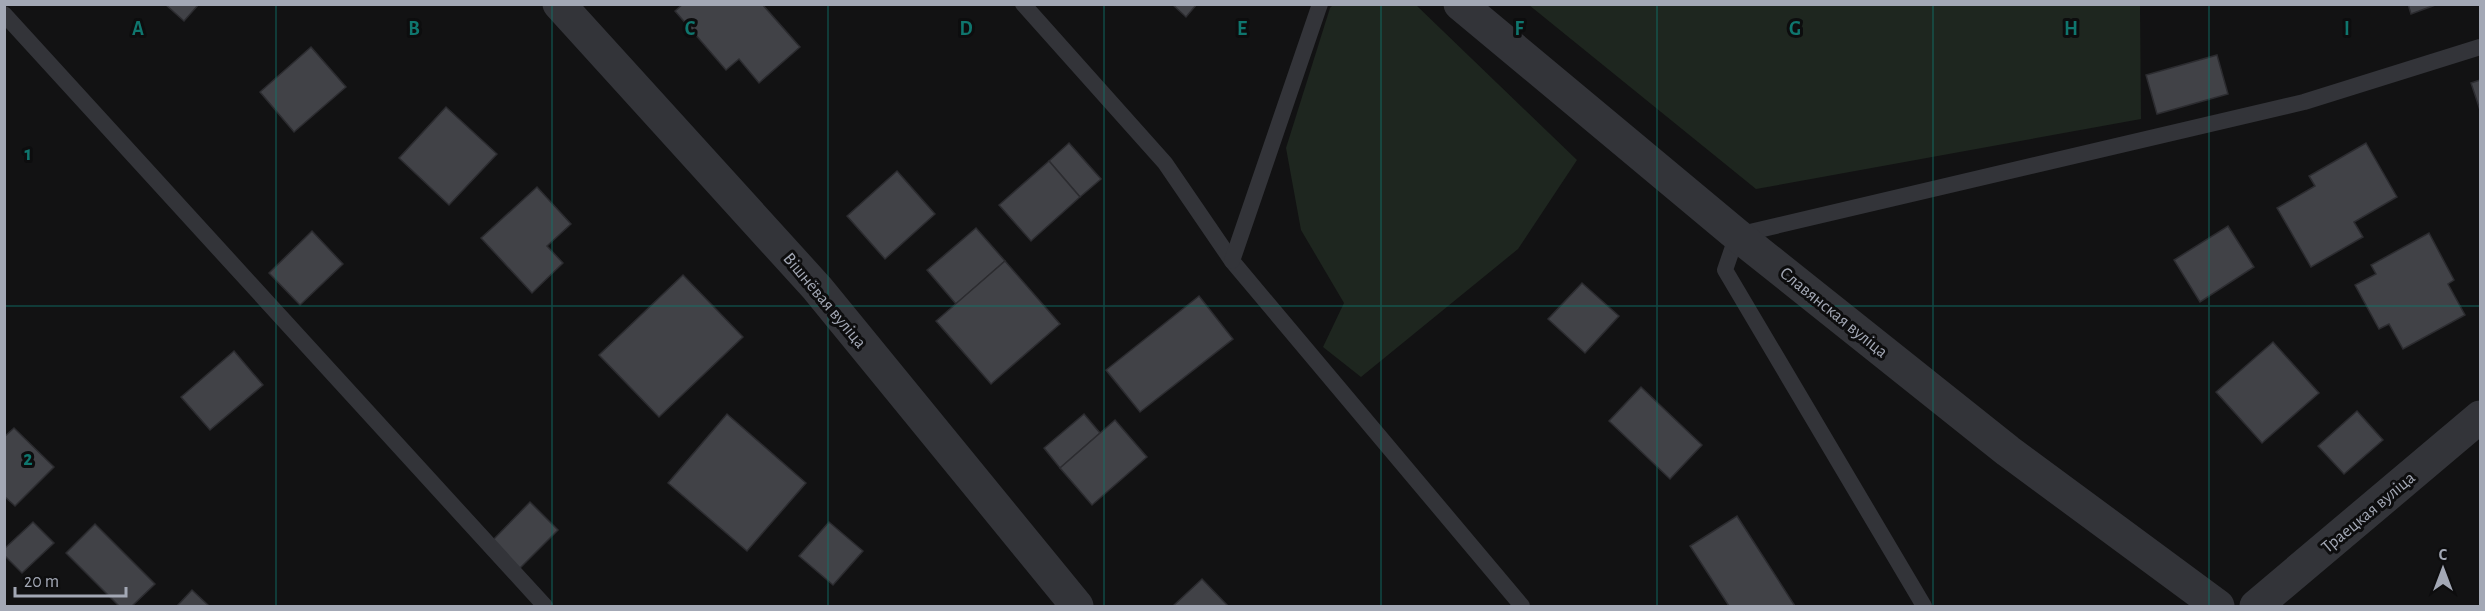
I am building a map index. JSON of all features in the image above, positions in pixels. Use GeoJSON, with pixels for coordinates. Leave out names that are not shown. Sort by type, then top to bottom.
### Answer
{"type":"FeatureCollection","features":[{"type":"Feature","properties":{"kind":"street","name":"Вішнёвая вуліца"},"geometry":{"type":"LineString","coordinates":[[559,4],[817,288],[1077,606]]}},
{"type":"Feature","properties":{"kind":"street","name":"Славянская вуліца"},"geometry":{"type":"LineString","coordinates":[[1460,4],[1737,235],[2008,451],[2218,606]]}},
{"type":"Feature","properties":{"kind":"street","name":"Траецкая вуліца"},"geometry":{"type":"LineString","coordinates":[[2256,606],[2481,417]]}},
{"type":"Feature","properties":{"kind":"lane"},"geometry":{"type":"LineString","coordinates":[[1023,4],[1165,163],[1232,261],[1522,606]]}},
{"type":"Feature","properties":{"kind":"lane"},"geometry":{"type":"LineString","coordinates":[[1232,261],[1320,4]]}},
{"type":"Feature","properties":{"kind":"lane"},"geometry":{"type":"LineString","coordinates":[[4,15],[545,606]]}},
{"type":"Feature","properties":{"kind":"lane"},"geometry":{"type":"LineString","coordinates":[[1924,606],[1725,270],[1737,235],[2304,102],[2481,46]]}},
{"type":"Feature","properties":{"kind":"shaded area"},"geometry":{"type":"Polygon","coordinates":[[[1334,4],[1416,5],[1577,160],[1518,249],[1361,377],[1323,347],[1344,303],[1301,230],[1286,148],[1330,8],[1334,4]]]}},
{"type":"Feature","properties":{"kind":"shaded area"},"geometry":{"type":"Polygon","coordinates":[[[1529,5],[2140,5],[2141,119],[1756,189],[1529,5]]]}},
{"type":"Feature","properties":{"kind":"building"},"geometry":{"type":"Polygon","coordinates":[[[165,4],[199,4],[184,21],[165,4]]]}},
{"type":"Feature","properties":{"kind":"building"},"geometry":{"type":"Polygon","coordinates":[[[683,4],[762,4],[800,47],[759,83],[739,59],[726,70],[675,11],[683,4]]]}},
{"type":"Feature","properties":{"kind":"building"},"geometry":{"type":"Polygon","coordinates":[[[1172,4],[1197,4],[1186,17],[1172,4]]]}},
{"type":"Feature","properties":{"kind":"building"},"geometry":{"type":"Polygon","coordinates":[[[2408,4],[2438,4],[2411,14],[2408,4]]]}},
{"type":"Feature","properties":{"kind":"building"},"geometry":{"type":"Polygon","coordinates":[[[311,47],[346,87],[294,132],[260,92],[311,47]]]}},
{"type":"Feature","properties":{"kind":"building"},"geometry":{"type":"Polygon","coordinates":[[[2217,55],[2228,94],[2157,114],[2146,75],[2217,55]]]}},
{"type":"Feature","properties":{"kind":"building"},"geometry":{"type":"Polygon","coordinates":[[[2480,80],[2480,110],[2471,83],[2480,80]]]}},
{"type":"Feature","properties":{"kind":"building"},"geometry":{"type":"Polygon","coordinates":[[[446,107],[497,154],[449,205],[399,158],[446,107]]]}},
{"type":"Feature","properties":{"kind":"building"},"geometry":{"type":"Polygon","coordinates":[[[1069,143],[1101,179],[1080,197],[1049,161],[1069,143]]]}},
{"type":"Feature","properties":{"kind":"building"},"geometry":{"type":"Polygon","coordinates":[[[2366,143],[2397,197],[2354,222],[2363,237],[2311,267],[2277,208],[2315,186],[2309,176],[2366,143]]]}},
{"type":"Feature","properties":{"kind":"building"},"geometry":{"type":"Polygon","coordinates":[[[1049,161],[1080,197],[1031,241],[999,205],[1049,161]]]}},
{"type":"Feature","properties":{"kind":"building"},"geometry":{"type":"Polygon","coordinates":[[[897,171],[935,214],[885,259],[847,216],[897,171]]]}},
{"type":"Feature","properties":{"kind":"building"},"geometry":{"type":"Polygon","coordinates":[[[537,187],[571,224],[547,246],[563,263],[532,293],[481,238],[537,187]]]}},
{"type":"Feature","properties":{"kind":"building"},"geometry":{"type":"Polygon","coordinates":[[[2228,226],[2254,267],[2200,302],[2174,260],[2228,226]]]}},
{"type":"Feature","properties":{"kind":"building"},"geometry":{"type":"Polygon","coordinates":[[[976,228],[1005,261],[956,304],[927,270],[976,228]]]}},
{"type":"Feature","properties":{"kind":"building"},"geometry":{"type":"Polygon","coordinates":[[[312,231],[343,264],[300,305],[269,273],[312,231]]]}},
{"type":"Feature","properties":{"kind":"building"},"geometry":{"type":"Polygon","coordinates":[[[2429,233],[2454,280],[2448,284],[2465,315],[2403,349],[2389,324],[2379,329],[2355,285],[2376,274],[2371,265],[2429,233]]]}},
{"type":"Feature","properties":{"kind":"building"},"geometry":{"type":"Polygon","coordinates":[[[1005,261],[1060,324],[991,384],[936,321],[1005,261]]]}},
{"type":"Feature","properties":{"kind":"building"},"geometry":{"type":"Polygon","coordinates":[[[683,275],[743,337],[659,417],[599,355],[683,275]]]}},
{"type":"Feature","properties":{"kind":"building"},"geometry":{"type":"Polygon","coordinates":[[[1582,283],[1619,316],[1585,353],[1548,319],[1582,283]]]}},
{"type":"Feature","properties":{"kind":"building"},"geometry":{"type":"Polygon","coordinates":[[[1199,296],[1233,339],[1140,412],[1106,370],[1199,296]]]}},
{"type":"Feature","properties":{"kind":"building"},"geometry":{"type":"Polygon","coordinates":[[[2273,342],[2319,393],[2262,443],[2216,392],[2273,342]]]}},
{"type":"Feature","properties":{"kind":"building"},"geometry":{"type":"Polygon","coordinates":[[[234,351],[263,385],[210,430],[181,397],[234,351]]]}},
{"type":"Feature","properties":{"kind":"building"},"geometry":{"type":"Polygon","coordinates":[[[1641,387],[1702,445],[1670,479],[1609,421],[1641,387]]]}},
{"type":"Feature","properties":{"kind":"building"},"geometry":{"type":"Polygon","coordinates":[[[2357,411],[2383,440],[2344,474],[2318,446],[2357,411]]]}},
{"type":"Feature","properties":{"kind":"building"},"geometry":{"type":"Polygon","coordinates":[[[727,414],[806,483],[747,551],[668,483],[727,414]]]}},
{"type":"Feature","properties":{"kind":"building"},"geometry":{"type":"Polygon","coordinates":[[[1084,414],[1100,433],[1060,468],[1044,448],[1084,414]]]}},
{"type":"Feature","properties":{"kind":"building"},"geometry":{"type":"Polygon","coordinates":[[[1115,420],[1147,457],[1092,505],[1060,468],[1115,420]]]}},
{"type":"Feature","properties":{"kind":"building"},"geometry":{"type":"Polygon","coordinates":[[[14,428],[54,467],[15,506],[4,496],[4,437],[14,428]]]}},
{"type":"Feature","properties":{"kind":"building"},"geometry":{"type":"Polygon","coordinates":[[[530,502],[558,530],[517,571],[489,544],[530,502]]]}},
{"type":"Feature","properties":{"kind":"building"},"geometry":{"type":"Polygon","coordinates":[[[1737,516],[1795,606],[1729,606],[1690,546],[1737,516]]]}},
{"type":"Feature","properties":{"kind":"building"},"geometry":{"type":"Polygon","coordinates":[[[33,522],[54,543],[22,573],[4,555],[4,549],[33,522]]]}},
{"type":"Feature","properties":{"kind":"building"},"geometry":{"type":"Polygon","coordinates":[[[829,522],[863,551],[833,585],[799,556],[829,522]]]}},
{"type":"Feature","properties":{"kind":"building"},"geometry":{"type":"Polygon","coordinates":[[[95,524],[155,584],[132,606],[119,606],[66,553],[95,524]]]}},
{"type":"Feature","properties":{"kind":"building"},"geometry":{"type":"Polygon","coordinates":[[[1202,579],[1228,606],[1173,606],[1202,579]]]}},
{"type":"Feature","properties":{"kind":"building"},"geometry":{"type":"Polygon","coordinates":[[[192,590],[209,606],[177,606],[192,590]]]}}]}
